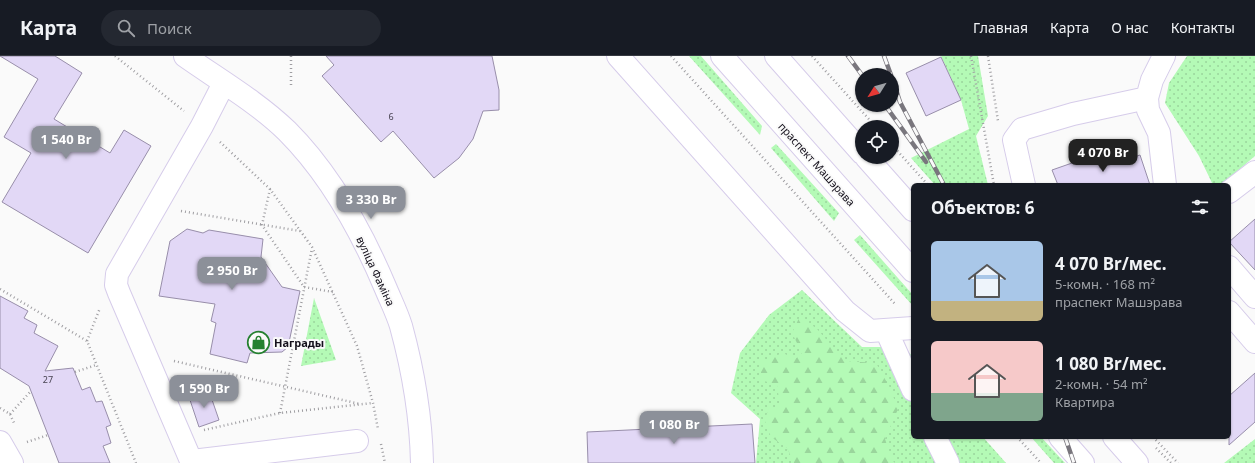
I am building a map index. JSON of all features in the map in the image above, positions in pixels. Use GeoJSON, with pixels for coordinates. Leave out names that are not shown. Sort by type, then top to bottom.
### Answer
{"type":"FeatureCollection","features":[{"type":"Feature","properties":{"kind":"main road","name":"вуліца Фаміна"},"geometry":{"type":"LineString","coordinates":[[184,56],[267,114],[307,152],[340,198],[375,264],[400,325],[417,403],[422,463]]}},
{"type":"Feature","properties":{"kind":"main road"},"geometry":{"type":"LineString","coordinates":[[618,56],[845,311],[870,331],[911,328]]}},
{"type":"Feature","properties":{"kind":"main road","name":"праспект Машэрава"},"geometry":{"type":"LineString","coordinates":[[722,56],[911,269]]}},
{"type":"Feature","properties":{"kind":"main road"},"geometry":{"type":"LineString","coordinates":[[776,56],[855,145]]}},
{"type":"Feature","properties":{"kind":"main road"},"geometry":{"type":"LineString","coordinates":[[1164,56],[1152,80],[1147,98],[1148,110],[1159,133],[1165,183]]}},
{"type":"Feature","properties":{"kind":"main road"},"geometry":{"type":"LineString","coordinates":[[224,83],[202,126],[117,274],[116,280],[119,293],[192,462],[357,441]]}},
{"type":"Feature","properties":{"kind":"main road"},"geometry":{"type":"LineString","coordinates":[[1024,183],[1014,140],[1022,129],[1073,114],[1147,98]]}},
{"type":"Feature","properties":{"kind":"main road"},"geometry":{"type":"LineString","coordinates":[[872,164],[911,208]]}},
{"type":"Feature","properties":{"kind":"main road"},"geometry":{"type":"LineString","coordinates":[[1231,190],[1255,172]]}},
{"type":"Feature","properties":{"kind":"main road"},"geometry":{"type":"LineString","coordinates":[[1231,269],[1255,296]]}},
{"type":"Feature","properties":{"kind":"main road"},"geometry":{"type":"LineString","coordinates":[[1231,314],[1255,342]]}},
{"type":"Feature","properties":{"kind":"main road"},"geometry":{"type":"LineString","coordinates":[[886,330],[911,386]]}},
{"type":"Feature","properties":{"kind":"main road"},"geometry":{"type":"LineString","coordinates":[[936,439],[948,463]]}},
{"type":"Feature","properties":{"kind":"main road"},"geometry":{"type":"LineString","coordinates":[[1062,439],[1083,463]]}},
{"type":"Feature","properties":{"kind":"main road"},"geometry":{"type":"LineString","coordinates":[[1116,439],[1137,463]]}},
{"type":"Feature","properties":{"kind":"main road"},"geometry":{"type":"LineString","coordinates":[[0,442],[12,463]]}},
{"type":"Feature","properties":{"kind":"path"},"geometry":{"type":"LineString","coordinates":[[115,56],[202,126],[270,189],[312,247],[357,346],[373,402],[379,433]]}},
{"type":"Feature","properties":{"kind":"path"},"geometry":{"type":"LineString","coordinates":[[291,56],[291,86]]}},
{"type":"Feature","properties":{"kind":"path"},"geometry":{"type":"LineString","coordinates":[[671,56],[898,308]]}},
{"type":"Feature","properties":{"kind":"path"},"geometry":{"type":"LineString","coordinates":[[812,56],[870,120]]}},
{"type":"Feature","properties":{"kind":"path"},"geometry":{"type":"LineString","coordinates":[[971,56],[994,183]]}},
{"type":"Feature","properties":{"kind":"path"},"geometry":{"type":"LineString","coordinates":[[899,153],[926,183]]}},
{"type":"Feature","properties":{"kind":"path"},"geometry":{"type":"LineString","coordinates":[[270,189],[262,225],[304,287],[333,292]]}},
{"type":"Feature","properties":{"kind":"path"},"geometry":{"type":"LineString","coordinates":[[174,210],[300,231]]}},
{"type":"Feature","properties":{"kind":"path"},"geometry":{"type":"LineString","coordinates":[[280,413],[312,247]]}},
{"type":"Feature","properties":{"kind":"path"},"geometry":{"type":"LineString","coordinates":[[0,289],[87,341],[136,463]]}},
{"type":"Feature","properties":{"kind":"path"},"geometry":{"type":"LineString","coordinates":[[173,367],[170,360],[363,405]]}},
{"type":"Feature","properties":{"kind":"path"},"geometry":{"type":"LineString","coordinates":[[75,372],[96,365]]}},
{"type":"Feature","properties":{"kind":"path"},"geometry":{"type":"LineString","coordinates":[[10,414],[31,391]]}},
{"type":"Feature","properties":{"kind":"path"},"geometry":{"type":"LineString","coordinates":[[182,437],[198,431],[280,413],[363,405],[373,402]]}},
{"type":"Feature","properties":{"kind":"path"},"geometry":{"type":"LineString","coordinates":[[25,443],[48,435]]}},
{"type":"Feature","properties":{"kind":"path"},"geometry":{"type":"LineString","coordinates":[[1019,439],[1041,463]]}},
{"type":"Feature","properties":{"kind":"path"},"geometry":{"type":"LineString","coordinates":[[1155,439],[1178,463]]}},
{"type":"Feature","properties":{"kind":"path"},"geometry":{"type":"LineString","coordinates":[[380,440],[385,463]]}},
{"type":"Feature","properties":{"kind":"path"},"geometry":{"type":"LineString","coordinates":[[1155,446],[1172,463]]}},
{"type":"Feature","properties":{"kind":"green space"},"geometry":{"type":"Polygon","coordinates":[[[689,56],[701,56],[762,126],[760,135],[689,56]]]}},
{"type":"Feature","properties":{"kind":"green space"},"geometry":{"type":"Polygon","coordinates":[[[941,56],[978,56],[988,116],[976,136],[988,183],[933,183],[911,158],[969,129],[961,100],[941,56]]]}},
{"type":"Feature","properties":{"kind":"green space"},"geometry":{"type":"Polygon","coordinates":[[[1187,56],[1255,56],[1255,156],[1223,183],[1212,183],[1199,156],[1165,103],[1169,83],[1187,56]]]}},
{"type":"Feature","properties":{"kind":"green space"},"geometry":{"type":"Polygon","coordinates":[[[776,144],[839,213],[834,221],[771,148],[776,144]]]}},
{"type":"Feature","properties":{"kind":"green space"},"geometry":{"type":"Polygon","coordinates":[[[860,235],[911,293],[911,304],[854,240],[860,235]]]}},
{"type":"Feature","properties":{"kind":"green space"},"geometry":{"type":"Polygon","coordinates":[[[802,290],[862,347],[904,347],[911,355],[911,439],[985,439],[1006,463],[756,463],[760,419],[731,393],[740,353],[769,315],[802,290]]]}},
{"type":"Feature","properties":{"kind":"green space"},"geometry":{"type":"Polygon","coordinates":[[[314,298],[336,360],[301,366],[314,298]]]}},
{"type":"Feature","properties":{"kind":"green space"},"geometry":{"type":"Polygon","coordinates":[[[800,316],[817,329],[845,361],[876,363],[890,388],[898,409],[885,439],[892,460],[895,463],[794,463],[787,448],[771,437],[765,421],[768,409],[780,406],[777,385],[761,380],[761,361],[783,353],[795,359],[802,353],[792,333],[800,316]]]}},
{"type":"Feature","properties":{"kind":"green space"},"geometry":{"type":"Polygon","coordinates":[[[1033,439],[1043,439],[1065,463],[1054,463],[1033,439]]]}},
{"type":"Feature","properties":{"kind":"green space"},"geometry":{"type":"Polygon","coordinates":[[[1255,439],[1255,463],[1224,463],[1255,439]]]}},
{"type":"Feature","properties":{"kind":"building"},"geometry":{"type":"Polygon","coordinates":[[[0,56],[55,56],[82,73],[54,119],[110,153],[124,130],[151,146],[88,253],[2,202],[31,153],[4,137],[38,79],[0,56]]]}},
{"type":"Feature","properties":{"kind":"building"},"geometry":{"type":"Polygon","coordinates":[[[326,56],[492,56],[499,90],[499,110],[483,111],[473,139],[459,158],[434,178],[393,131],[381,142],[322,76],[334,65],[326,56]]]}},
{"type":"Feature","properties":{"kind":"building"},"geometry":{"type":"Polygon","coordinates":[[[941,57],[961,100],[926,116],[906,73],[941,57]]]}},
{"type":"Feature","properties":{"kind":"building"},"geometry":{"type":"Polygon","coordinates":[[[1095,155],[1100,168],[1140,155],[1149,183],[1057,183],[1052,170],[1095,155]]]}},
{"type":"Feature","properties":{"kind":"building"},"geometry":{"type":"Polygon","coordinates":[[[1255,219],[1255,270],[1231,244],[1231,240],[1255,219]]]}},
{"type":"Feature","properties":{"kind":"building"},"geometry":{"type":"Polygon","coordinates":[[[187,229],[203,233],[209,230],[263,239],[261,257],[282,287],[300,291],[288,347],[282,352],[250,353],[247,363],[210,354],[216,323],[211,321],[215,304],[159,296],[170,241],[187,229]]]}},
{"type":"Feature","properties":{"kind":"building"},"geometry":{"type":"Polygon","coordinates":[[[0,296],[28,311],[24,318],[37,325],[34,333],[58,346],[45,371],[73,368],[82,390],[90,387],[96,402],[102,401],[111,425],[106,427],[111,443],[103,446],[110,463],[59,463],[29,386],[0,368],[0,296]]]}},
{"type":"Feature","properties":{"kind":"building"},"geometry":{"type":"Polygon","coordinates":[[[1255,373],[1255,422],[1229,445],[1229,439],[1231,439],[1231,394],[1255,373]]]}},
{"type":"Feature","properties":{"kind":"building"},"geometry":{"type":"Polygon","coordinates":[[[209,391],[219,420],[199,427],[189,397],[209,391]]]}},
{"type":"Feature","properties":{"kind":"building"},"geometry":{"type":"Polygon","coordinates":[[[752,424],[755,463],[588,463],[587,432],[752,424]]]}},
{"type":"Feature","properties":{"kind":"railway"},"geometry":{"type":"LineString","coordinates":[[848,56],[857,68]]}},
{"type":"Feature","properties":{"kind":"railway"},"geometry":{"type":"LineString","coordinates":[[884,56],[888,68]]}},
{"type":"Feature","properties":{"kind":"railway"},"geometry":{"type":"LineString","coordinates":[[899,99],[943,183]]}},
{"type":"Feature","properties":{"kind":"railway"},"geometry":{"type":"LineString","coordinates":[[890,112],[926,162]]}},
{"type":"Feature","properties":{"kind":"railway"},"geometry":{"type":"LineString","coordinates":[[1066,439],[1074,463]]}},
{"type":"Feature","properties":{"kind":"place","name":"Награды"},"geometry":{"type":"Point","coordinates":[258,342]}}]}
